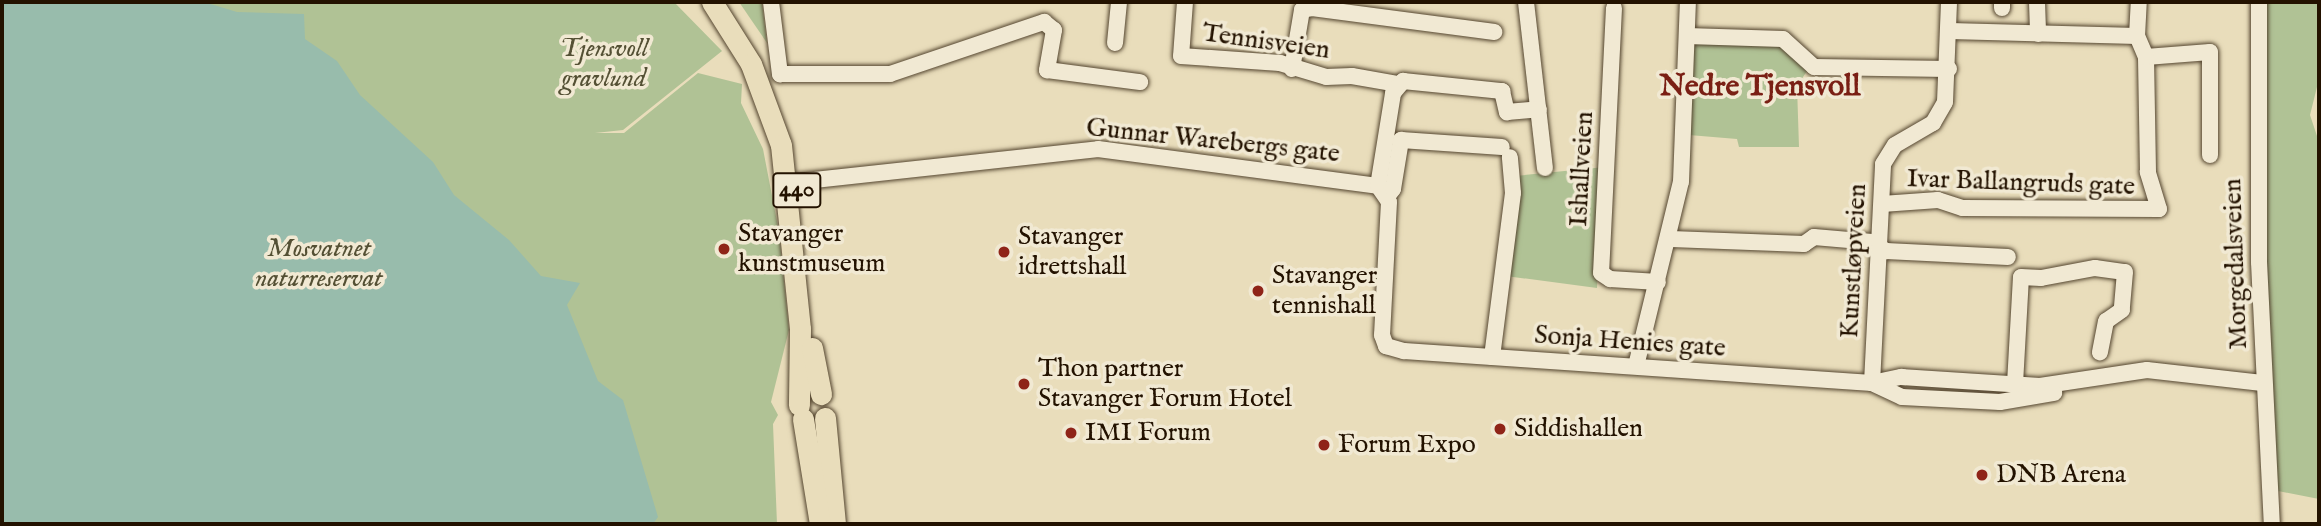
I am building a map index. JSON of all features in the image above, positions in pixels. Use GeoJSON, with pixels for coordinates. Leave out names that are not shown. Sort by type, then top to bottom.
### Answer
{"type":"FeatureCollection","features":[{"type":"Feature","properties":{"kind":"main road","name":"440"},"geometry":{"type":"LineString","coordinates":[[712,2],[751,64],[780,145],[800,329],[801,412],[820,524]]}},
{"type":"Feature","properties":{"kind":"main road","name":"440"},"geometry":{"type":"LineString","coordinates":[[724,2],[770,79],[787,130],[796,182],[814,372],[821,394],[829,405],[825,418],[835,524]]}},
{"type":"Feature","properties":{"kind":"main road"},"geometry":{"type":"LineString","coordinates":[[821,394],[807,394],[801,412],[812,423],[825,418]]}},
{"type":"Feature","properties":{"kind":"street"},"geometry":{"type":"LineString","coordinates":[[771,2],[780,74],[880,75],[1044,22],[1054,30],[1047,69],[1140,82]]}},
{"type":"Feature","properties":{"kind":"street"},"geometry":{"type":"LineString","coordinates":[[1115,43],[1119,2]]}},
{"type":"Feature","properties":{"kind":"street","name":"Tennisveien"},"geometry":{"type":"LineString","coordinates":[[1185,2],[1181,56],[1219,62],[1245,59],[1326,78],[1352,76],[1398,83],[1409,80],[1502,91],[1507,112],[1539,109]]}},
{"type":"Feature","properties":{"kind":"street"},"geometry":{"type":"LineString","coordinates":[[1526,2],[1545,168]]}},
{"type":"Feature","properties":{"kind":"street"},"geometry":{"type":"LineString","coordinates":[[1636,366],[1671,239],[1681,182],[1688,2]]}},
{"type":"Feature","properties":{"kind":"street","name":"Kunstløpveien"},"geometry":{"type":"LineString","coordinates":[[1872,383],[1883,164],[1895,145],[1933,123],[1940,112],[1949,69],[1949,2]]}},
{"type":"Feature","properties":{"kind":"street"},"geometry":{"type":"LineString","coordinates":[[2037,2],[2038,34]]}},
{"type":"Feature","properties":{"kind":"street"},"geometry":{"type":"LineString","coordinates":[[2139,2],[2137,36],[2146,57]]}},
{"type":"Feature","properties":{"kind":"street","name":"Morgedalsveien"},"geometry":{"type":"LineString","coordinates":[[2259,2],[2262,383],[2272,524]]}},
{"type":"Feature","properties":{"kind":"street"},"geometry":{"type":"LineString","coordinates":[[1292,69],[1302,10],[1312,8],[1494,32]]}},
{"type":"Feature","properties":{"kind":"street","name":"Ishallveien"},"geometry":{"type":"LineString","coordinates":[[1614,8],[1601,274],[1610,279],[1658,282]]}},
{"type":"Feature","properties":{"kind":"street"},"geometry":{"type":"LineString","coordinates":[[1950,31],[2137,36]]}},
{"type":"Feature","properties":{"kind":"street"},"geometry":{"type":"LineString","coordinates":[[1687,36],[1783,39],[1814,67],[1949,69]]}},
{"type":"Feature","properties":{"kind":"street","name":"Morgedalsveien"},"geometry":{"type":"LineString","coordinates":[[2146,57],[2210,52],[2210,155]]}},
{"type":"Feature","properties":{"kind":"street","name":"Ivar Ballangruds gate"},"geometry":{"type":"LineString","coordinates":[[1882,204],[1938,200],[1963,208],[2160,209],[2148,172],[2146,57]]}},
{"type":"Feature","properties":{"kind":"street"},"geometry":{"type":"LineString","coordinates":[[1398,83],[1382,147],[1382,191],[1393,189],[1401,140],[1506,152],[1513,193],[1492,356]]}},
{"type":"Feature","properties":{"kind":"street","name":"Gunnar Warebergs gate"},"geometry":{"type":"LineString","coordinates":[[796,182],[1098,149],[1382,191]]}},
{"type":"Feature","properties":{"kind":"street","name":"Sonja Henies gate"},"geometry":{"type":"LineString","coordinates":[[1382,191],[1382,335],[1386,346],[1872,383],[1901,377],[2040,386],[2147,370],[2262,383]]}},
{"type":"Feature","properties":{"kind":"street"},"geometry":{"type":"LineString","coordinates":[[1671,239],[1804,244],[1814,237],[1879,245],[1885,250],[2008,257]]}},
{"type":"Feature","properties":{"kind":"street"},"geometry":{"type":"LineString","coordinates":[[2015,384],[2021,277],[2042,278],[2095,268],[2125,272],[2122,310],[2106,321],[2100,352]]}},
{"type":"Feature","properties":{"kind":"street","name":"Sonja Henies gate"},"geometry":{"type":"LineString","coordinates":[[1872,383],[1902,397],[2000,402],[2056,392],[2075,381]]}},
{"type":"Feature","properties":{"kind":"green space","name":"Mosvatnet naturreservat"},"geometry":{"type":"Polygon","coordinates":[[[2,2],[674,2],[722,51],[623,130],[595,133],[624,133],[698,73],[742,84],[741,103],[763,149],[779,232],[789,330],[771,402],[778,415],[773,424],[777,524],[2,524],[2,2]]]}},
{"type":"Feature","properties":{"kind":"green space"},"geometry":{"type":"Polygon","coordinates":[[[739,2],[762,2],[767,43],[739,2]]]}},
{"type":"Feature","properties":{"kind":"green space"},"geometry":{"type":"Polygon","coordinates":[[[2265,2],[2319,2],[2319,79],[2310,115],[2319,142],[2319,499],[2278,491],[2262,232],[2265,2]]]}},
{"type":"Feature","properties":{"kind":"green space"},"geometry":{"type":"Polygon","coordinates":[[[1697,43],[1780,43],[1807,71],[1797,86],[1799,147],[1739,147],[1737,139],[1689,135],[1691,50],[1697,43]]]}},
{"type":"Feature","properties":{"kind":"green space"},"geometry":{"type":"Polygon","coordinates":[[[1605,167],[1597,288],[1506,276],[1515,176],[1605,167]]]}},
{"type":"Feature","properties":{"kind":"shaded area","name":"Mosvatnet naturreservat"},"geometry":{"type":"Polygon","coordinates":[[[2,2],[204,2],[237,12],[304,14],[305,39],[337,61],[360,95],[433,162],[454,195],[509,240],[541,276],[580,283],[567,305],[598,381],[623,400],[658,517],[653,524],[2,524],[2,2]]]}},
{"type":"Feature","properties":{"kind":"place","name":"Stavanger kunstmuseum"},"geometry":{"type":"Point","coordinates":[724,249]}},
{"type":"Feature","properties":{"kind":"place","name":"Stavanger idrettshall"},"geometry":{"type":"Point","coordinates":[1004,252]}},
{"type":"Feature","properties":{"kind":"place","name":"Stavanger tennishall"},"geometry":{"type":"Point","coordinates":[1258,291]}},
{"type":"Feature","properties":{"kind":"place","name":"Thon partner Stavanger Forum Hotel"},"geometry":{"type":"Point","coordinates":[1024,384]}},
{"type":"Feature","properties":{"kind":"place","name":"Siddishallen"},"geometry":{"type":"Point","coordinates":[1500,429]}},
{"type":"Feature","properties":{"kind":"place","name":"IMI Forum"},"geometry":{"type":"Point","coordinates":[1071,433]}},
{"type":"Feature","properties":{"kind":"place","name":"Forum Expo"},"geometry":{"type":"Point","coordinates":[1324,445]}},
{"type":"Feature","properties":{"kind":"place","name":"DNB Arena"},"geometry":{"type":"Point","coordinates":[1982,475]}},
{"type":"Feature","properties":{"kind":"district","name":"Nedre Tjensvoll"},"geometry":{"type":"Point","coordinates":[1760,87]}},
{"type":"Feature","properties":{"kind":"park label","name":"Tjensvoll gravlund"},"geometry":{"type":"Point","coordinates":[604,64]}}]}
